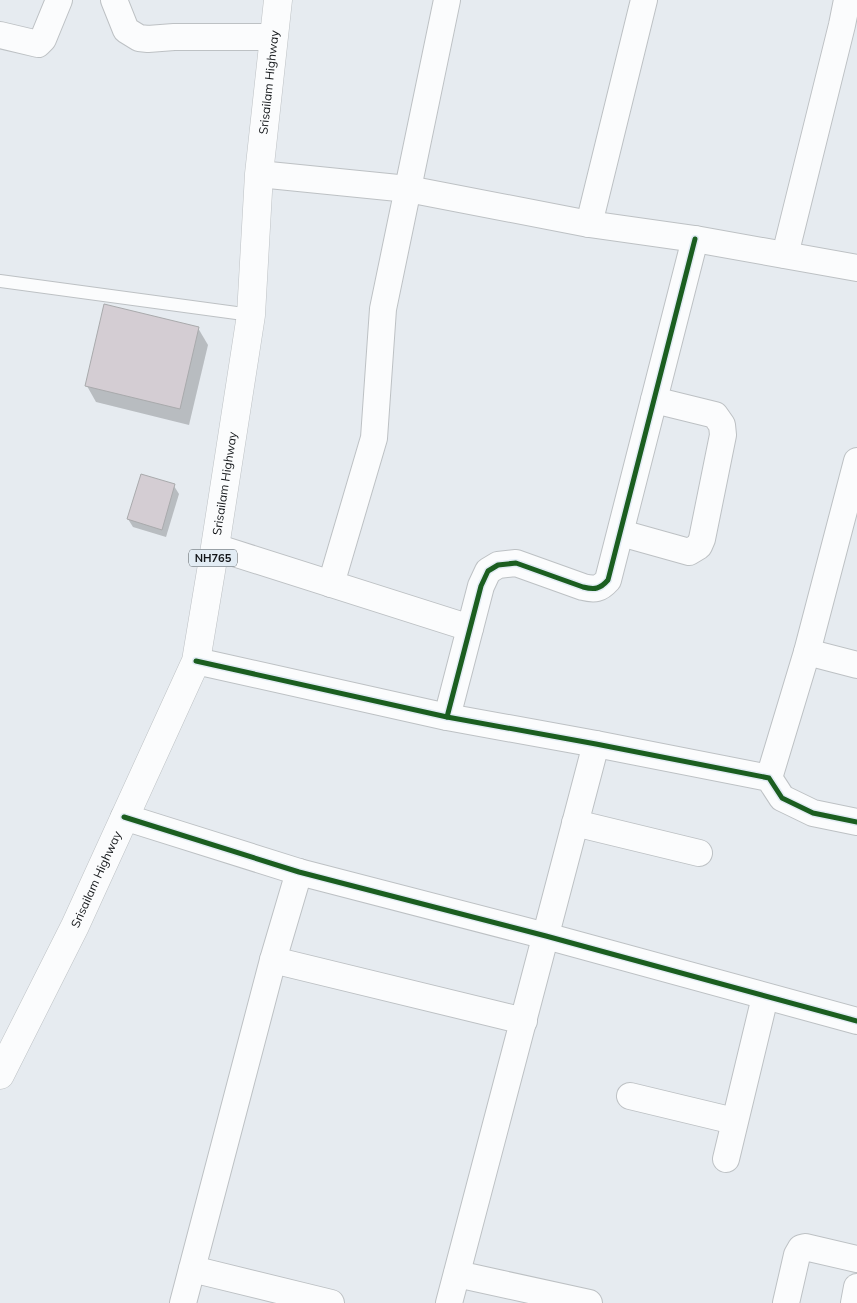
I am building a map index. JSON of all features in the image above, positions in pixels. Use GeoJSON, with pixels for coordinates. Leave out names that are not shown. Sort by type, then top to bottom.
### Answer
{"type":"FeatureCollection","features":[{"type":"Feature","properties":{"kind":"highway","name":"Srisailam Highway"},"geometry":{"type":"LineString","coordinates":[[0,1075],[75,926],[196,661],[251,315],[260,174],[278,0]]}},
{"type":"Feature","properties":{"kind":"street"},"geometry":{"type":"LineString","coordinates":[[0,35],[38,44],[43,39],[59,0]]}},
{"type":"Feature","properties":{"kind":"street"},"geometry":{"type":"LineString","coordinates":[[114,0],[126,30],[139,38],[274,37]]}},
{"type":"Feature","properties":{"kind":"street"},"geometry":{"type":"LineString","coordinates":[[331,584],[374,438],[383,309],[446,0]]}},
{"type":"Feature","properties":{"kind":"street"},"geometry":{"type":"LineString","coordinates":[[589,224],[644,0]]}},
{"type":"Feature","properties":{"kind":"street"},"geometry":{"type":"LineString","coordinates":[[785,255],[850,27],[847,0]]}},
{"type":"Feature","properties":{"kind":"street"},"geometry":{"type":"LineString","coordinates":[[260,174],[408,189],[589,224],[695,239],[857,268]]}},
{"type":"Feature","properties":{"kind":"street"},"geometry":{"type":"LineString","coordinates":[[446,717],[482,586],[488,571],[498,565],[516,563],[582,587],[593,589],[601,587],[608,580],[695,239]]}},
{"type":"Feature","properties":{"kind":"street"},"geometry":{"type":"LineString","coordinates":[[621,534],[690,552],[699,546],[702,539],[724,435],[722,425],[715,415],[654,400]]}},
{"type":"Feature","properties":{"kind":"street"},"geometry":{"type":"LineString","coordinates":[[769,778],[806,652],[857,461]]}},
{"type":"Feature","properties":{"kind":"street"},"geometry":{"type":"LineString","coordinates":[[215,547],[470,628]]}},
{"type":"Feature","properties":{"kind":"street"},"geometry":{"type":"LineString","coordinates":[[806,652],[857,665]]}},
{"type":"Feature","properties":{"kind":"street"},"geometry":{"type":"LineString","coordinates":[[196,661],[446,717],[769,778],[782,798],[813,813],[857,822]]}},
{"type":"Feature","properties":{"kind":"street"},"geometry":{"type":"LineString","coordinates":[[449,1303],[596,744]]}},
{"type":"Feature","properties":{"kind":"street"},"geometry":{"type":"LineString","coordinates":[[124,817],[299,872],[546,936],[857,1021]]}},
{"type":"Feature","properties":{"kind":"street"},"geometry":{"type":"LineString","coordinates":[[575,823],[699,853]]}},
{"type":"Feature","properties":{"kind":"street"},"geometry":{"type":"LineString","coordinates":[[183,1303],[299,872]]}},
{"type":"Feature","properties":{"kind":"street"},"geometry":{"type":"LineString","coordinates":[[274,960],[524,1021]]}},
{"type":"Feature","properties":{"kind":"street"},"geometry":{"type":"LineString","coordinates":[[726,1159],[765,997]]}},
{"type":"Feature","properties":{"kind":"street"},"geometry":{"type":"LineString","coordinates":[[630,1096],[734,1121]]}},
{"type":"Feature","properties":{"kind":"street"},"geometry":{"type":"LineString","coordinates":[[786,1303],[797,1255],[801,1248],[805,1247],[857,1259]]}},
{"type":"Feature","properties":{"kind":"street"},"geometry":{"type":"LineString","coordinates":[[192,1270],[331,1303]]}},
{"type":"Feature","properties":{"kind":"street"},"geometry":{"type":"LineString","coordinates":[[457,1274],[588,1303]]}},
{"type":"Feature","properties":{"kind":"lane"},"geometry":{"type":"LineString","coordinates":[[0,281],[251,315]]}},
{"type":"Feature","properties":{"kind":"building"},"geometry":{"type":"Polygon","coordinates":[[[104,304],[199,327],[180,409],[85,386],[104,304]]]}},
{"type":"Feature","properties":{"kind":"building"},"geometry":{"type":"Polygon","coordinates":[[[141,474],[175,484],[162,530],[127,519],[141,474]]]}},
{"type":"Feature","properties":{"kind":"cycle path"},"geometry":{"type":"LineString","coordinates":[[447,717],[481,586],[488,571],[498,565],[516,563],[587,588],[600,587],[608,580],[695,239]]}},
{"type":"Feature","properties":{"kind":"cycle path"},"geometry":{"type":"LineString","coordinates":[[196,661],[447,717],[769,778],[782,798],[813,813],[857,822]]}},
{"type":"Feature","properties":{"kind":"cycle path"},"geometry":{"type":"LineString","coordinates":[[124,817],[299,872],[546,936],[857,1021]]}}]}
